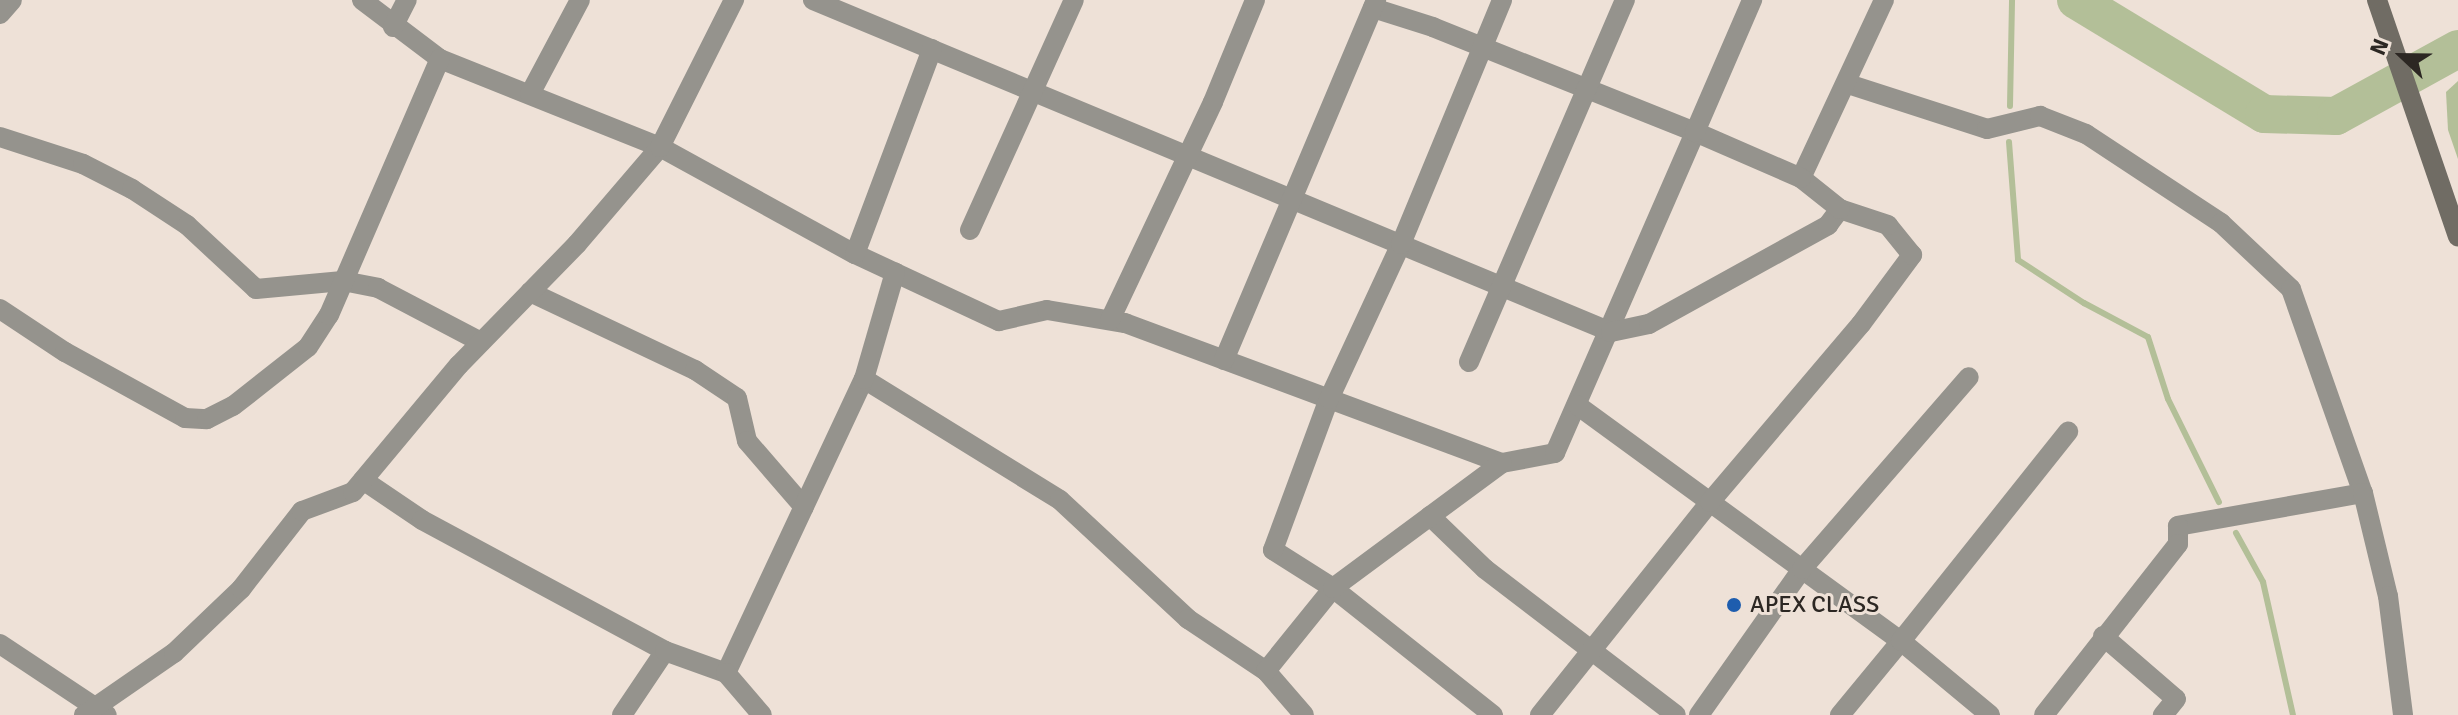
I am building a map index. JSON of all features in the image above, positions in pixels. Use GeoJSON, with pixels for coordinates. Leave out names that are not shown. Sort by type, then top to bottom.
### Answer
{"type":"FeatureCollection","features":[{"type":"Feature","properties":{"kind":"street"},"geometry":{"type":"LineString","coordinates":[[0,14],[12,0]]}},
{"type":"Feature","properties":{"kind":"street"},"geometry":{"type":"LineString","coordinates":[[362,0],[393,27],[440,59],[660,147],[855,254],[999,321],[1047,310],[1110,320],[1502,463]]}},
{"type":"Feature","properties":{"kind":"street"},"geometry":{"type":"LineString","coordinates":[[393,27],[407,0]]}},
{"type":"Feature","properties":{"kind":"street"},"geometry":{"type":"LineString","coordinates":[[530,94],[580,0]]}},
{"type":"Feature","properties":{"kind":"street"},"geometry":{"type":"LineString","coordinates":[[0,644],[94,712],[174,653],[241,589],[302,511],[353,492],[481,342],[660,147],[734,0]]}},
{"type":"Feature","properties":{"kind":"street"},"geometry":{"type":"LineString","coordinates":[[813,0],[1611,332],[1649,324],[1828,225],[1840,209]]}},
{"type":"Feature","properties":{"kind":"street"},"geometry":{"type":"LineString","coordinates":[[970,230],[1074,0]]}},
{"type":"Feature","properties":{"kind":"street"},"geometry":{"type":"LineString","coordinates":[[1110,320],[1188,155],[1255,0]]}},
{"type":"Feature","properties":{"kind":"street"},"geometry":{"type":"LineString","coordinates":[[1493,715],[1333,588],[1273,550],[1329,399],[1401,244],[1502,0]]}},
{"type":"Feature","properties":{"kind":"street"},"geometry":{"type":"LineString","coordinates":[[1469,362],[1625,0]]}},
{"type":"Feature","properties":{"kind":"street"},"geometry":{"type":"LineString","coordinates":[[1266,671],[1333,588],[1502,463],[1555,453],[1611,332],[1752,0]]}},
{"type":"Feature","properties":{"kind":"street"},"geometry":{"type":"LineString","coordinates":[[1801,178],[1848,84],[1866,30],[1884,0]]}},
{"type":"Feature","properties":{"kind":"street"},"geometry":{"type":"LineString","coordinates":[[2377,0],[2415,100],[2458,236]]}},
{"type":"Feature","properties":{"kind":"street"},"geometry":{"type":"LineString","coordinates":[[1224,360],[1374,4],[1695,132],[1801,178],[1840,209],[1888,225],[1912,255],[1861,324],[1710,502],[1540,715]]}},
{"type":"Feature","properties":{"kind":"street"},"geometry":{"type":"LineString","coordinates":[[855,254],[932,49]]}},
{"type":"Feature","properties":{"kind":"street"},"geometry":{"type":"LineString","coordinates":[[0,309],[65,352],[185,418],[207,419],[233,406],[308,347],[343,281],[440,59]]}},
{"type":"Feature","properties":{"kind":"street"},"geometry":{"type":"LineString","coordinates":[[1848,84],[1987,129],[2040,116],[2086,134],[2221,223],[2291,289],[2363,493],[2388,596],[2403,715]]}},
{"type":"Feature","properties":{"kind":"street"},"geometry":{"type":"LineString","coordinates":[[0,137],[83,164],[132,189],[187,225],[256,289],[343,281],[378,288],[481,342]]}},
{"type":"Feature","properties":{"kind":"street"},"geometry":{"type":"LineString","coordinates":[[726,673],[864,379],[895,272]]}},
{"type":"Feature","properties":{"kind":"street"},"geometry":{"type":"LineString","coordinates":[[530,292],[695,370],[737,398],[747,441],[804,507]]}},
{"type":"Feature","properties":{"kind":"street"},"geometry":{"type":"LineString","coordinates":[[1699,715],[1802,569],[1969,377]]}},
{"type":"Feature","properties":{"kind":"street"},"geometry":{"type":"LineString","coordinates":[[864,379],[1060,500],[1188,619],[1266,671],[1304,715]]}},
{"type":"Feature","properties":{"kind":"street"},"geometry":{"type":"LineString","coordinates":[[1577,405],[1901,641],[1990,715]]}},
{"type":"Feature","properties":{"kind":"street"},"geometry":{"type":"LineString","coordinates":[[1840,715],[2068,432]]}},
{"type":"Feature","properties":{"kind":"street"},"geometry":{"type":"LineString","coordinates":[[363,480],[422,520],[665,651],[726,673],[762,715]]}},
{"type":"Feature","properties":{"kind":"street"},"geometry":{"type":"LineString","coordinates":[[2044,715],[2178,544],[2178,526],[2363,493]]}},
{"type":"Feature","properties":{"kind":"street"},"geometry":{"type":"LineString","coordinates":[[1430,516],[1485,569],[1676,715]]}},
{"type":"Feature","properties":{"kind":"street"},"geometry":{"type":"LineString","coordinates":[[2103,636],[2176,699],[2163,715]]}},
{"type":"Feature","properties":{"kind":"street"},"geometry":{"type":"LineString","coordinates":[[622,715],[665,651]]}},
{"type":"Feature","properties":{"kind":"shaded area"},"geometry":{"type":"Polygon","coordinates":[[[2458,81],[2458,159],[2448,130],[2446,92],[2458,81]]]}},
{"type":"Feature","properties":{"kind":"waterway"},"geometry":{"type":"LineString","coordinates":[[2010,106],[2012,0]]}},
{"type":"Feature","properties":{"kind":"waterway"},"geometry":{"type":"LineString","coordinates":[[2076,0],[2264,114],[2336,116],[2458,49]]}},
{"type":"Feature","properties":{"kind":"waterway"},"geometry":{"type":"LineString","coordinates":[[2009,142],[2018,260],[2084,303],[2148,337],[2168,399],[2219,502]]}},
{"type":"Feature","properties":{"kind":"waterway"},"geometry":{"type":"LineString","coordinates":[[2236,533],[2263,582],[2293,715]]}},
{"type":"Feature","properties":{"kind":"place","name":"APEX CLASS"},"geometry":{"type":"Point","coordinates":[1734,605]}}]}
